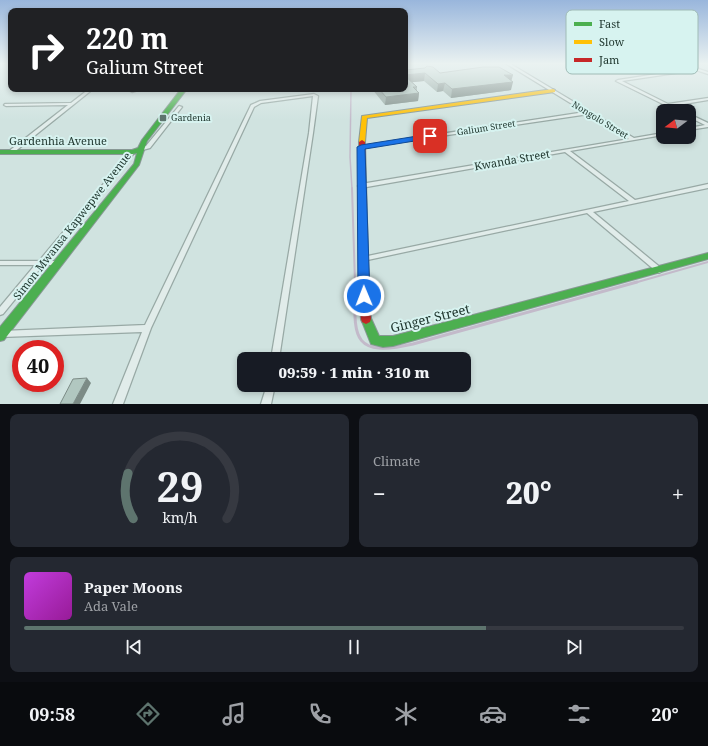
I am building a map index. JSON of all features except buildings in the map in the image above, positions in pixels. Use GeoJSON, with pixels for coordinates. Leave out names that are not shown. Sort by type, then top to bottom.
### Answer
{"type":"FeatureCollection","features":[{"type":"Feature","properties":{"kind":"street","name":"Nongolo Street"},"geometry":{"type":"LineString","coordinates":[[538,82],[633,139]]}},
{"type":"Feature","properties":{"kind":"street"},"geometry":{"type":"LineString","coordinates":[[620,82],[665,104]]}},
{"type":"Feature","properties":{"kind":"street","name":"Ginger Street"},"geometry":{"type":"LineString","coordinates":[[553,91],[364,117],[361,147],[363,259],[366,318],[375,340],[383,342],[393,341],[708,256]]}},
{"type":"Feature","properties":{"kind":"street"},"geometry":{"type":"LineString","coordinates":[[11,152],[88,92]]}},
{"type":"Feature","properties":{"kind":"street","name":"Simon Mwansa Kapwepwe Avenue"},"geometry":{"type":"LineString","coordinates":[[1,335],[136,164],[140,157],[136,151],[182,92]]}},
{"type":"Feature","properties":{"kind":"street"},"geometry":{"type":"LineString","coordinates":[[118,404],[147,328],[252,106],[260,102],[314,95],[316,96],[311,134],[276,352]]}},
{"type":"Feature","properties":{"kind":"street"},"geometry":{"type":"LineString","coordinates":[[674,104],[708,99]]}},
{"type":"Feature","properties":{"kind":"street"},"geometry":{"type":"LineString","coordinates":[[6,105],[72,104]]}},
{"type":"Feature","properties":{"kind":"street"},"geometry":{"type":"LineString","coordinates":[[0,312],[136,151],[148,147],[180,107]]}},
{"type":"Feature","properties":{"kind":"street","name":"Galium Street"},"geometry":{"type":"LineString","coordinates":[[361,147],[588,113]]}},
{"type":"Feature","properties":{"kind":"street"},"geometry":{"type":"LineString","coordinates":[[696,119],[708,125]]}},
{"type":"Feature","properties":{"kind":"street"},"geometry":{"type":"LineString","coordinates":[[696,128],[708,125]]}},
{"type":"Feature","properties":{"kind":"street","name":"Kwanda Street"},"geometry":{"type":"LineString","coordinates":[[361,186],[656,135]]}},
{"type":"Feature","properties":{"kind":"street","name":"Gardenhia Avenue"},"geometry":{"type":"LineString","coordinates":[[0,152],[136,151]]}},
{"type":"Feature","properties":{"kind":"street"},"geometry":{"type":"LineString","coordinates":[[566,151],[633,201]]}},
{"type":"Feature","properties":{"kind":"street"},"geometry":{"type":"LineString","coordinates":[[363,259],[708,186]]}},
{"type":"Feature","properties":{"kind":"street"},"geometry":{"type":"LineString","coordinates":[[589,212],[659,270]]}},
{"type":"Feature","properties":{"kind":"street"},"geometry":{"type":"LineString","coordinates":[[0,263],[57,263]]}},
{"type":"Feature","properties":{"kind":"street"},"geometry":{"type":"LineString","coordinates":[[1,335],[147,328]]}},
{"type":"Feature","properties":{"kind":"street"},"geometry":{"type":"LineString","coordinates":[[266,404],[269,392]]}},
{"type":"Feature","properties":{"kind":"waterway"},"geometry":{"type":"LineString","coordinates":[[351,92],[350,157],[352,189]]}},
{"type":"Feature","properties":{"kind":"waterway"},"geometry":{"type":"LineString","coordinates":[[352,188],[355,283]]}},
{"type":"Feature","properties":{"kind":"waterway"},"geometry":{"type":"LineString","coordinates":[[634,283],[708,262]]}},
{"type":"Feature","properties":{"kind":"waterway"},"geometry":{"type":"LineString","coordinates":[[355,283],[356,328],[360,338],[366,344],[377,348],[392,348],[413,344],[637,282]]}},
{"type":"Feature","properties":{"kind":"traffic: fast"},"geometry":{"type":"LineString","coordinates":[[0,336],[137,164],[144,141],[182,92]]}},
{"type":"Feature","properties":{"kind":"traffic: fast"},"geometry":{"type":"LineString","coordinates":[[0,152],[133,152],[139,150]]}},
{"type":"Feature","properties":{"kind":"traffic: fast"},"geometry":{"type":"LineString","coordinates":[[366,319],[375,340],[383,342],[393,341],[708,256]]}},
{"type":"Feature","properties":{"kind":"traffic: slow"},"geometry":{"type":"LineString","coordinates":[[362,142],[364,117],[553,91]]}},
{"type":"Feature","properties":{"kind":"traffic: jam"},"geometry":{"type":"LineString","coordinates":[[362,142],[364,296],[366,319]]}},
{"type":"Feature","properties":{"kind":"place","name":"Gardenia"},"geometry":{"type":"Point","coordinates":[163,118]}},
{"type":"Feature","properties":{"kind":"route"},"geometry":{"type":"LineString","coordinates":[[364,296],[361,147],[430,136]]}}]}
